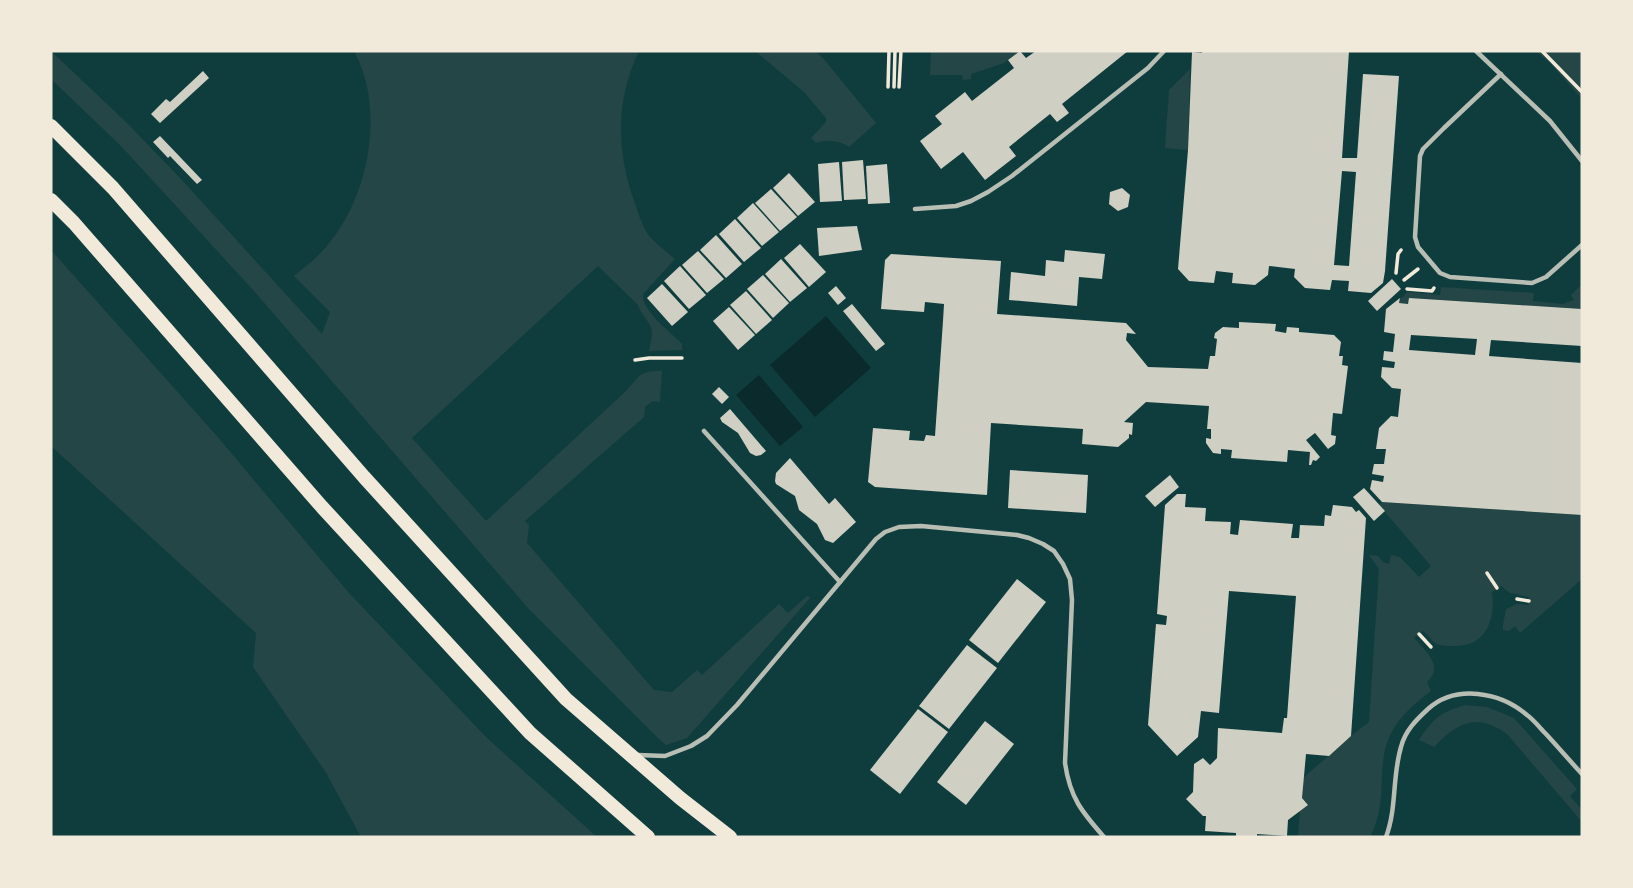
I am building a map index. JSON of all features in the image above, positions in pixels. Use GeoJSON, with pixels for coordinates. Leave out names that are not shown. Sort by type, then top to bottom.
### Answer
{"type":"FeatureCollection","features":[{"type":"Feature","properties":{"kind":"main road"},"geometry":{"type":"LineString","coordinates":[[51,126],[113,188],[364,477],[566,699],[680,798],[730,837]]}},
{"type":"Feature","properties":{"kind":"main road"},"geometry":{"type":"LineString","coordinates":[[51,200],[322,507],[530,733],[648,837]]}},
{"type":"Feature","properties":{"kind":"lane"},"geometry":{"type":"LineString","coordinates":[[915,209],[956,206],[988,192],[1148,68],[1164,51]]}},
{"type":"Feature","properties":{"kind":"lane"},"geometry":{"type":"LineString","coordinates":[[1476,51],[1550,121],[1582,161]]}},
{"type":"Feature","properties":{"kind":"lane"},"geometry":{"type":"LineString","coordinates":[[1501,74],[1423,149],[1420,156],[1415,220],[1418,247],[1440,273],[1450,277],[1532,283],[1546,277],[1582,245]]}},
{"type":"Feature","properties":{"kind":"lane"},"geometry":{"type":"LineString","coordinates":[[704,431],[840,582]]}},
{"type":"Feature","properties":{"kind":"lane"},"geometry":{"type":"LineString","coordinates":[[630,755],[665,756],[691,746],[707,736],[737,705],[876,539],[885,532],[899,527],[921,526],[1017,535],[1054,551],[1070,579],[1072,600],[1065,764],[1068,782],[1082,811],[1104,837]]}},
{"type":"Feature","properties":{"kind":"lane"},"geometry":{"type":"LineString","coordinates":[[1386,837],[1392,822],[1401,745],[1413,723],[1436,702],[1454,694],[1486,695],[1514,706],[1528,715],[1582,774]]}},
{"type":"Feature","properties":{"kind":"path"},"geometry":{"type":"LineString","coordinates":[[888,87],[889,51]]}},
{"type":"Feature","properties":{"kind":"path"},"geometry":{"type":"LineString","coordinates":[[895,51],[897,87],[901,51]]}},
{"type":"Feature","properties":{"kind":"path"},"geometry":{"type":"LineString","coordinates":[[1542,51],[1582,92]]}},
{"type":"Feature","properties":{"kind":"path"},"geometry":{"type":"LineString","coordinates":[[1396,273],[1401,250]]}},
{"type":"Feature","properties":{"kind":"path"},"geometry":{"type":"LineString","coordinates":[[1404,279],[1418,269]]}},
{"type":"Feature","properties":{"kind":"path"},"geometry":{"type":"LineString","coordinates":[[1407,289],[1432,291],[1434,288]]}},
{"type":"Feature","properties":{"kind":"path"},"geometry":{"type":"LineString","coordinates":[[635,360],[682,358]]}},
{"type":"Feature","properties":{"kind":"path"},"geometry":{"type":"LineString","coordinates":[[1487,573],[1497,588]]}},
{"type":"Feature","properties":{"kind":"path"},"geometry":{"type":"LineString","coordinates":[[1517,599],[1529,601]]}},
{"type":"Feature","properties":{"kind":"path"},"geometry":{"type":"LineString","coordinates":[[1419,634],[1431,647]]}},
{"type":"Feature","properties":{"kind":"shaded area"},"geometry":{"type":"Polygon","coordinates":[[[51,51],[181,179],[322,334],[330,312],[294,276],[322,251],[341,227],[362,179],[371,126],[364,74],[354,51],[639,51],[626,87],[621,142],[627,179],[645,229],[653,240],[675,259],[643,294],[644,301],[658,321],[682,344],[682,350],[649,351],[651,328],[638,305],[598,266],[412,438],[486,521],[640,375],[662,371],[660,402],[653,401],[645,407],[644,417],[525,521],[529,525],[527,543],[654,690],[672,692],[697,670],[702,675],[779,604],[788,613],[807,596],[810,598],[687,738],[666,745],[528,608],[254,291],[121,146],[51,79],[51,51]]]}},
{"type":"Feature","properties":{"kind":"shaded area"},"geometry":{"type":"Polygon","coordinates":[[[755,51],[815,51],[876,123],[849,147],[833,141],[816,143],[811,138],[826,122],[826,118],[804,92],[755,51]]]}},
{"type":"Feature","properties":{"kind":"shaded area"},"geometry":{"type":"Polygon","coordinates":[[[931,51],[1020,51],[1004,63],[971,74],[971,79],[963,80],[962,75],[930,75],[931,51]]]}},
{"type":"Feature","properties":{"kind":"shaded area"},"geometry":{"type":"Polygon","coordinates":[[[1536,51],[1579,51],[1582,55],[1582,99],[1549,62],[1536,51]]]}},
{"type":"Feature","properties":{"kind":"shaded area"},"geometry":{"type":"Polygon","coordinates":[[[1190,69],[1188,150],[1165,148],[1169,90],[1190,69]]]}},
{"type":"Feature","properties":{"kind":"shaded area"},"geometry":{"type":"Polygon","coordinates":[[[51,250],[216,435],[349,593],[487,738],[597,837],[361,837],[325,771],[253,667],[256,633],[51,446],[51,250]]]}},
{"type":"Feature","properties":{"kind":"shaded area"},"geometry":{"type":"Polygon","coordinates":[[[1582,284],[1582,309],[1409,298],[1408,304],[1399,303],[1400,298],[1407,292],[1440,295],[1441,287],[1534,293],[1533,301],[1563,304],[1574,300],[1571,295],[1582,284]]]}},
{"type":"Feature","properties":{"kind":"shaded area"},"geometry":{"type":"Polygon","coordinates":[[[826,316],[871,368],[815,417],[770,365],[826,316]]]}},
{"type":"Feature","properties":{"kind":"shaded area"},"geometry":{"type":"Polygon","coordinates":[[[759,375],[803,427],[780,446],[736,395],[759,375]]]}},
{"type":"Feature","properties":{"kind":"shaded area"},"geometry":{"type":"Polygon","coordinates":[[[1382,502],[1582,515],[1582,579],[1520,633],[1515,626],[1509,631],[1503,630],[1506,609],[1517,604],[1528,605],[1529,597],[1510,593],[1501,586],[1492,592],[1492,613],[1486,631],[1473,642],[1441,645],[1435,643],[1423,631],[1414,638],[1434,664],[1432,676],[1427,682],[1431,691],[1400,719],[1391,732],[1385,748],[1380,806],[1370,837],[1298,837],[1300,810],[1308,805],[1302,798],[1303,778],[1369,722],[1379,569],[1369,555],[1378,556],[1389,564],[1391,555],[1400,557],[1419,577],[1431,566],[1379,505],[1382,502]]]}},
{"type":"Feature","properties":{"kind":"shaded area"},"geometry":{"type":"Polygon","coordinates":[[[1465,705],[1487,707],[1514,718],[1577,789],[1570,796],[1582,810],[1582,822],[1508,735],[1497,728],[1478,722],[1469,723],[1451,731],[1434,747],[1419,740],[1438,717],[1465,705]]]}},
{"type":"Feature","properties":{"kind":"building"},"geometry":{"type":"Polygon","coordinates":[[[1020,51],[1026,58],[1036,51],[1128,51],[1062,104],[1069,113],[1057,122],[1050,114],[1009,147],[1016,156],[985,180],[963,152],[941,169],[920,141],[942,124],[935,116],[965,92],[972,101],[1014,68],[1008,60],[1020,51]]]}},
{"type":"Feature","properties":{"kind":"building"},"geometry":{"type":"Polygon","coordinates":[[[1349,51],[1342,158],[1357,158],[1363,74],[1399,76],[1385,271],[1383,283],[1371,293],[1348,291],[1349,281],[1332,280],[1330,290],[1305,288],[1294,277],[1295,269],[1269,266],[1268,275],[1255,285],[1232,283],[1233,273],[1216,271],[1214,283],[1189,281],[1178,269],[1188,150],[1192,52],[1349,51]],[[1342,171],[1334,265],[1349,266],[1356,172],[1342,171]]]}},
{"type":"Feature","properties":{"kind":"building"},"geometry":{"type":"Polygon","coordinates":[[[203,71],[209,78],[160,123],[151,114],[166,99],[170,102],[203,71]]]}},
{"type":"Feature","properties":{"kind":"building"},"geometry":{"type":"Polygon","coordinates":[[[160,136],[202,180],[197,184],[170,156],[168,158],[153,142],[160,136]]]}},
{"type":"Feature","properties":{"kind":"building"},"geometry":{"type":"Polygon","coordinates":[[[863,160],[866,199],[844,200],[842,162],[863,160]]]}},
{"type":"Feature","properties":{"kind":"building"},"geometry":{"type":"Polygon","coordinates":[[[839,162],[842,201],[820,202],[818,164],[839,162]]]}},
{"type":"Feature","properties":{"kind":"building"},"geometry":{"type":"Polygon","coordinates":[[[887,164],[890,203],[868,204],[866,166],[887,164]]]}},
{"type":"Feature","properties":{"kind":"building"},"geometry":{"type":"Polygon","coordinates":[[[789,173],[815,202],[798,216],[773,188],[789,173]]]}},
{"type":"Feature","properties":{"kind":"building"},"geometry":{"type":"Polygon","coordinates":[[[1122,188],[1130,195],[1128,207],[1118,211],[1109,204],[1110,192],[1122,188]]]}},
{"type":"Feature","properties":{"kind":"building"},"geometry":{"type":"Polygon","coordinates":[[[771,189],[797,217],[780,231],[755,203],[771,189]]]}},
{"type":"Feature","properties":{"kind":"building"},"geometry":{"type":"Polygon","coordinates":[[[753,203],[779,232],[762,246],[737,218],[753,203]]]}},
{"type":"Feature","properties":{"kind":"building"},"geometry":{"type":"Polygon","coordinates":[[[735,219],[761,248],[744,262],[719,234],[735,219]]]}},
{"type":"Feature","properties":{"kind":"building"},"geometry":{"type":"Polygon","coordinates":[[[857,226],[862,250],[819,256],[817,228],[857,226]]]}},
{"type":"Feature","properties":{"kind":"building"},"geometry":{"type":"Polygon","coordinates":[[[716,235],[742,264],[726,278],[700,250],[716,235]]]}},
{"type":"Feature","properties":{"kind":"building"},"geometry":{"type":"Polygon","coordinates":[[[800,244],[826,272],[809,287],[784,258],[800,244]]]}},
{"type":"Feature","properties":{"kind":"building"},"geometry":{"type":"Polygon","coordinates":[[[1065,250],[1105,254],[1102,279],[1079,277],[1077,306],[1009,300],[1011,272],[1045,276],[1046,260],[1064,262],[1065,250]]]}},
{"type":"Feature","properties":{"kind":"building"},"geometry":{"type":"Polygon","coordinates":[[[698,251],[724,279],[707,293],[682,265],[698,251]]]}},
{"type":"Feature","properties":{"kind":"building"},"geometry":{"type":"Polygon","coordinates":[[[891,254],[1001,261],[997,314],[1126,323],[1136,334],[1127,333],[1126,340],[1148,367],[1208,369],[1210,356],[1215,356],[1215,333],[1223,327],[1239,328],[1239,322],[1276,324],[1275,331],[1286,333],[1287,327],[1299,328],[1299,332],[1334,335],[1341,342],[1339,356],[1343,356],[1342,365],[1348,366],[1342,414],[1333,413],[1331,435],[1336,436],[1335,444],[1328,449],[1315,433],[1306,440],[1320,457],[1316,461],[1313,460],[1311,465],[1310,452],[1288,450],[1287,462],[1231,458],[1232,450],[1221,449],[1221,454],[1213,453],[1206,443],[1206,438],[1211,439],[1211,429],[1207,429],[1209,406],[1146,402],[1124,422],[1133,423],[1132,435],[1129,434],[1129,438],[1118,447],[1082,444],[1083,429],[991,423],[987,495],[875,487],[868,482],[873,428],[910,431],[909,440],[924,441],[926,435],[935,436],[943,321],[944,304],[925,302],[924,312],[881,309],[885,260],[891,254]]]}},
{"type":"Feature","properties":{"kind":"building"},"geometry":{"type":"Polygon","coordinates":[[[781,259],[807,288],[790,302],[765,274],[781,259]]]}},
{"type":"Feature","properties":{"kind":"building"},"geometry":{"type":"Polygon","coordinates":[[[680,266],[706,295],[689,309],[664,281],[680,266]]]}},
{"type":"Feature","properties":{"kind":"building"},"geometry":{"type":"Polygon","coordinates":[[[763,275],[789,303],[773,318],[747,289],[763,275]]]}},
{"type":"Feature","properties":{"kind":"building"},"geometry":{"type":"Polygon","coordinates":[[[1392,279],[1401,289],[1377,311],[1368,301],[1392,279]]]}},
{"type":"Feature","properties":{"kind":"building"},"geometry":{"type":"Polygon","coordinates":[[[662,284],[688,312],[672,326],[647,298],[662,284]]]}},
{"type":"Feature","properties":{"kind":"building"},"geometry":{"type":"Polygon","coordinates":[[[836,286],[846,298],[838,305],[828,293],[836,286]]]}},
{"type":"Feature","properties":{"kind":"building"},"geometry":{"type":"Polygon","coordinates":[[[746,291],[772,320],[756,334],[730,305],[746,291]]]}},
{"type":"Feature","properties":{"kind":"building"},"geometry":{"type":"Polygon","coordinates":[[[1400,298],[1399,303],[1408,304],[1409,298],[1582,309],[1582,346],[1491,340],[1489,356],[1582,363],[1582,515],[1382,502],[1370,489],[1372,480],[1383,482],[1384,476],[1372,474],[1374,464],[1384,464],[1386,449],[1376,449],[1379,428],[1391,416],[1398,417],[1401,389],[1392,388],[1381,377],[1382,367],[1394,368],[1395,362],[1383,360],[1384,351],[1393,352],[1395,334],[1384,332],[1386,309],[1400,298]],[[1411,335],[1409,350],[1475,355],[1477,339],[1411,335]]]}},
{"type":"Feature","properties":{"kind":"building"},"geometry":{"type":"Polygon","coordinates":[[[852,304],[885,344],[876,351],[843,311],[852,304]]]}},
{"type":"Feature","properties":{"kind":"building"},"geometry":{"type":"Polygon","coordinates":[[[729,307],[755,335],[738,350],[713,321],[729,307]]]}},
{"type":"Feature","properties":{"kind":"building"},"geometry":{"type":"Polygon","coordinates":[[[719,387],[729,397],[722,404],[712,394],[719,387]]]}},
{"type":"Feature","properties":{"kind":"building"},"geometry":{"type":"Polygon","coordinates":[[[730,409],[766,451],[761,455],[750,453],[738,433],[722,422],[720,418],[730,409]]]}},
{"type":"Feature","properties":{"kind":"building"},"geometry":{"type":"Polygon","coordinates":[[[790,458],[829,504],[835,498],[856,522],[833,543],[825,540],[817,524],[799,510],[795,496],[776,484],[776,473],[790,458]]]}},
{"type":"Feature","properties":{"kind":"building"},"geometry":{"type":"Polygon","coordinates":[[[1010,470],[1088,475],[1086,513],[1008,508],[1010,470]]]}},
{"type":"Feature","properties":{"kind":"building"},"geometry":{"type":"Polygon","coordinates":[[[1170,475],[1179,487],[1155,507],[1145,496],[1170,475]]]}},
{"type":"Feature","properties":{"kind":"building"},"geometry":{"type":"Polygon","coordinates":[[[1364,488],[1385,511],[1374,521],[1353,497],[1364,488]]]}},
{"type":"Feature","properties":{"kind":"building"},"geometry":{"type":"Polygon","coordinates":[[[1177,494],[1186,494],[1185,507],[1206,508],[1205,521],[1231,522],[1230,534],[1238,535],[1240,520],[1293,524],[1291,538],[1299,538],[1300,525],[1324,526],[1325,515],[1331,516],[1333,505],[1352,507],[1366,518],[1351,736],[1329,756],[1306,754],[1302,798],[1308,805],[1288,820],[1287,836],[1257,834],[1257,837],[1236,837],[1236,833],[1205,831],[1206,816],[1186,799],[1193,792],[1194,764],[1203,758],[1210,765],[1217,758],[1218,728],[1282,733],[1284,718],[1287,718],[1296,596],[1229,591],[1219,713],[1201,711],[1198,737],[1177,756],[1148,725],[1156,624],[1166,625],[1167,616],[1157,614],[1165,505],[1177,494]]]}},
{"type":"Feature","properties":{"kind":"building"},"geometry":{"type":"Polygon","coordinates":[[[1017,579],[1046,602],[998,663],[969,640],[1017,579]]]}},
{"type":"Feature","properties":{"kind":"building"},"geometry":{"type":"Polygon","coordinates":[[[967,645],[997,668],[949,729],[919,706],[967,645]]]}},
{"type":"Feature","properties":{"kind":"building"},"geometry":{"type":"Polygon","coordinates":[[[918,709],[948,732],[900,794],[870,770],[918,709]]]}},
{"type":"Feature","properties":{"kind":"building"},"geometry":{"type":"Polygon","coordinates":[[[985,721],[1014,744],[966,805],[937,782],[985,721]]]}}]}
